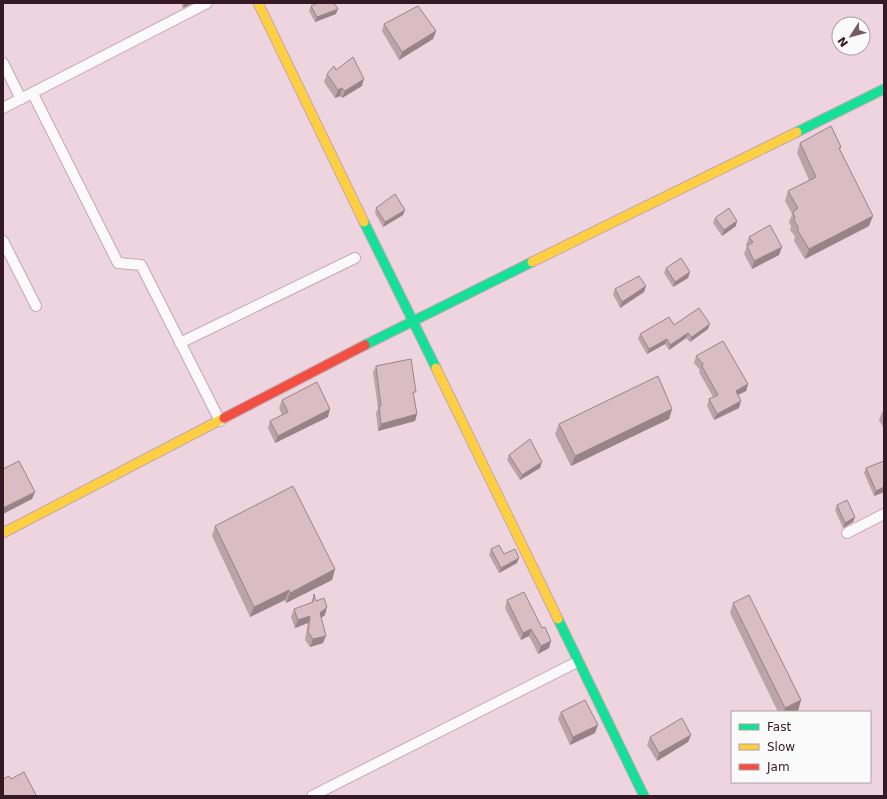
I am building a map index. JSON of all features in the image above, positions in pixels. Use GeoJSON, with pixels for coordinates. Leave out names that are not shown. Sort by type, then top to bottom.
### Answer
{"type":"FeatureCollection","features":[{"type":"Feature","properties":{"kind":"street"},"geometry":{"type":"LineString","coordinates":[[3,108],[33,94],[206,3]]}},
{"type":"Feature","properties":{"kind":"street"},"geometry":{"type":"LineString","coordinates":[[258,3],[644,796]]}},
{"type":"Feature","properties":{"kind":"street"},"geometry":{"type":"LineString","coordinates":[[3,63],[21,99]]}},
{"type":"Feature","properties":{"kind":"street"},"geometry":{"type":"LineString","coordinates":[[3,533],[413,320],[884,89]]}},
{"type":"Feature","properties":{"kind":"street"},"geometry":{"type":"LineString","coordinates":[[33,94],[118,264],[141,265],[220,421]]}},
{"type":"Feature","properties":{"kind":"street"},"geometry":{"type":"LineString","coordinates":[[3,241],[36,306]]}},
{"type":"Feature","properties":{"kind":"street"},"geometry":{"type":"LineString","coordinates":[[180,343],[355,258]]}},
{"type":"Feature","properties":{"kind":"street"},"geometry":{"type":"LineString","coordinates":[[847,533],[884,514]]}},
{"type":"Feature","properties":{"kind":"street"},"geometry":{"type":"LineString","coordinates":[[312,796],[578,662]]}},
{"type":"Feature","properties":{"kind":"building"},"geometry":{"type":"Polygon","coordinates":[[[318,3],[334,3],[338,9],[317,17],[311,6],[318,3]]]}},
{"type":"Feature","properties":{"kind":"building"},"geometry":{"type":"Polygon","coordinates":[[[418,6],[436,31],[402,52],[384,24],[418,6]]]}},
{"type":"Feature","properties":{"kind":"building"},"geometry":{"type":"Polygon","coordinates":[[[353,57],[364,79],[345,91],[342,88],[338,90],[327,74],[334,66],[336,70],[353,57]]]}},
{"type":"Feature","properties":{"kind":"building"},"geometry":{"type":"Polygon","coordinates":[[[831,126],[841,147],[839,148],[873,216],[809,249],[798,231],[798,227],[794,220],[795,218],[793,212],[798,208],[788,191],[816,177],[800,143],[831,126]]]}},
{"type":"Feature","properties":{"kind":"building"},"geometry":{"type":"Polygon","coordinates":[[[395,194],[405,210],[385,222],[376,208],[395,194]]]}},
{"type":"Feature","properties":{"kind":"building"},"geometry":{"type":"Polygon","coordinates":[[[729,208],[737,221],[724,230],[715,218],[729,208]]]}},
{"type":"Feature","properties":{"kind":"building"},"geometry":{"type":"Polygon","coordinates":[[[770,225],[782,247],[754,261],[747,246],[753,242],[749,237],[770,225]]]}},
{"type":"Feature","properties":{"kind":"building"},"geometry":{"type":"Polygon","coordinates":[[[681,258],[690,272],[675,282],[666,268],[681,258]]]}},
{"type":"Feature","properties":{"kind":"building"},"geometry":{"type":"Polygon","coordinates":[[[639,276],[646,286],[622,302],[615,289],[639,276]]]}},
{"type":"Feature","properties":{"kind":"building"},"geometry":{"type":"Polygon","coordinates":[[[699,308],[710,324],[692,337],[688,333],[670,345],[667,339],[649,349],[640,334],[669,317],[674,325],[699,308]]]}},
{"type":"Feature","properties":{"kind":"building"},"geometry":{"type":"Polygon","coordinates":[[[723,341],[748,384],[736,391],[741,401],[717,414],[709,399],[718,395],[702,366],[703,364],[696,356],[723,341]]]}},
{"type":"Feature","properties":{"kind":"building"},"geometry":{"type":"Polygon","coordinates":[[[411,359],[416,392],[413,392],[417,414],[381,424],[379,406],[381,406],[376,366],[411,359]]]}},
{"type":"Feature","properties":{"kind":"building"},"geometry":{"type":"Polygon","coordinates":[[[658,376],[672,409],[575,456],[559,424],[658,376]]]}},
{"type":"Feature","properties":{"kind":"building"},"geometry":{"type":"Polygon","coordinates":[[[317,382],[330,409],[278,436],[270,421],[288,412],[282,400],[317,382]]]}},
{"type":"Feature","properties":{"kind":"building"},"geometry":{"type":"Polygon","coordinates":[[[530,439],[542,462],[522,475],[509,455],[530,439]]]}},
{"type":"Feature","properties":{"kind":"building"},"geometry":{"type":"Polygon","coordinates":[[[19,461],[35,492],[3,508],[3,469],[19,461]]]}},
{"type":"Feature","properties":{"kind":"building"},"geometry":{"type":"Polygon","coordinates":[[[884,461],[884,487],[876,491],[866,468],[884,461]]]}},
{"type":"Feature","properties":{"kind":"building"},"geometry":{"type":"Polygon","coordinates":[[[293,486],[335,569],[290,593],[289,590],[254,607],[215,526],[293,486]]]}},
{"type":"Feature","properties":{"kind":"building"},"geometry":{"type":"Polygon","coordinates":[[[847,500],[855,517],[845,523],[837,505],[847,500]]]}},
{"type":"Feature","properties":{"kind":"building"},"geometry":{"type":"Polygon","coordinates":[[[499,545],[504,554],[515,549],[519,558],[501,568],[491,549],[499,545]]]}},
{"type":"Feature","properties":{"kind":"building"},"geometry":{"type":"Polygon","coordinates":[[[524,592],[542,628],[545,627],[551,641],[541,646],[531,629],[523,633],[507,600],[524,592]]]}},
{"type":"Feature","properties":{"kind":"building"},"geometry":{"type":"Polygon","coordinates":[[[314,594],[316,601],[324,598],[327,607],[320,613],[326,636],[313,639],[308,632],[310,616],[298,620],[294,609],[313,602],[314,594]]]}},
{"type":"Feature","properties":{"kind":"building"},"geometry":{"type":"Polygon","coordinates":[[[749,595],[801,700],[785,708],[733,603],[749,595]]]}},
{"type":"Feature","properties":{"kind":"building"},"geometry":{"type":"Polygon","coordinates":[[[585,700],[598,725],[573,737],[561,712],[585,700]]]}},
{"type":"Feature","properties":{"kind":"building"},"geometry":{"type":"Polygon","coordinates":[[[682,718],[691,735],[659,753],[650,737],[682,718]]]}},
{"type":"Feature","properties":{"kind":"building"},"geometry":{"type":"Polygon","coordinates":[[[24,772],[36,795],[3,796],[3,779],[9,776],[11,779],[24,772]]]}},
{"type":"Feature","properties":{"kind":"traffic: fast"},"geometry":{"type":"LineString","coordinates":[[797,132],[884,89]]}},
{"type":"Feature","properties":{"kind":"traffic: fast"},"geometry":{"type":"LineString","coordinates":[[364,222],[436,368]]}},
{"type":"Feature","properties":{"kind":"traffic: fast"},"geometry":{"type":"LineString","coordinates":[[365,345],[532,262]]}},
{"type":"Feature","properties":{"kind":"traffic: fast"},"geometry":{"type":"LineString","coordinates":[[558,619],[644,796]]}},
{"type":"Feature","properties":{"kind":"traffic: slow"},"geometry":{"type":"LineString","coordinates":[[258,3],[364,222]]}},
{"type":"Feature","properties":{"kind":"traffic: slow"},"geometry":{"type":"LineString","coordinates":[[532,262],[797,132]]}},
{"type":"Feature","properties":{"kind":"traffic: slow"},"geometry":{"type":"LineString","coordinates":[[436,368],[558,619]]}},
{"type":"Feature","properties":{"kind":"traffic: slow"},"geometry":{"type":"LineString","coordinates":[[3,533],[224,418]]}},
{"type":"Feature","properties":{"kind":"traffic: jam"},"geometry":{"type":"LineString","coordinates":[[224,418],[365,345]]}}]}
